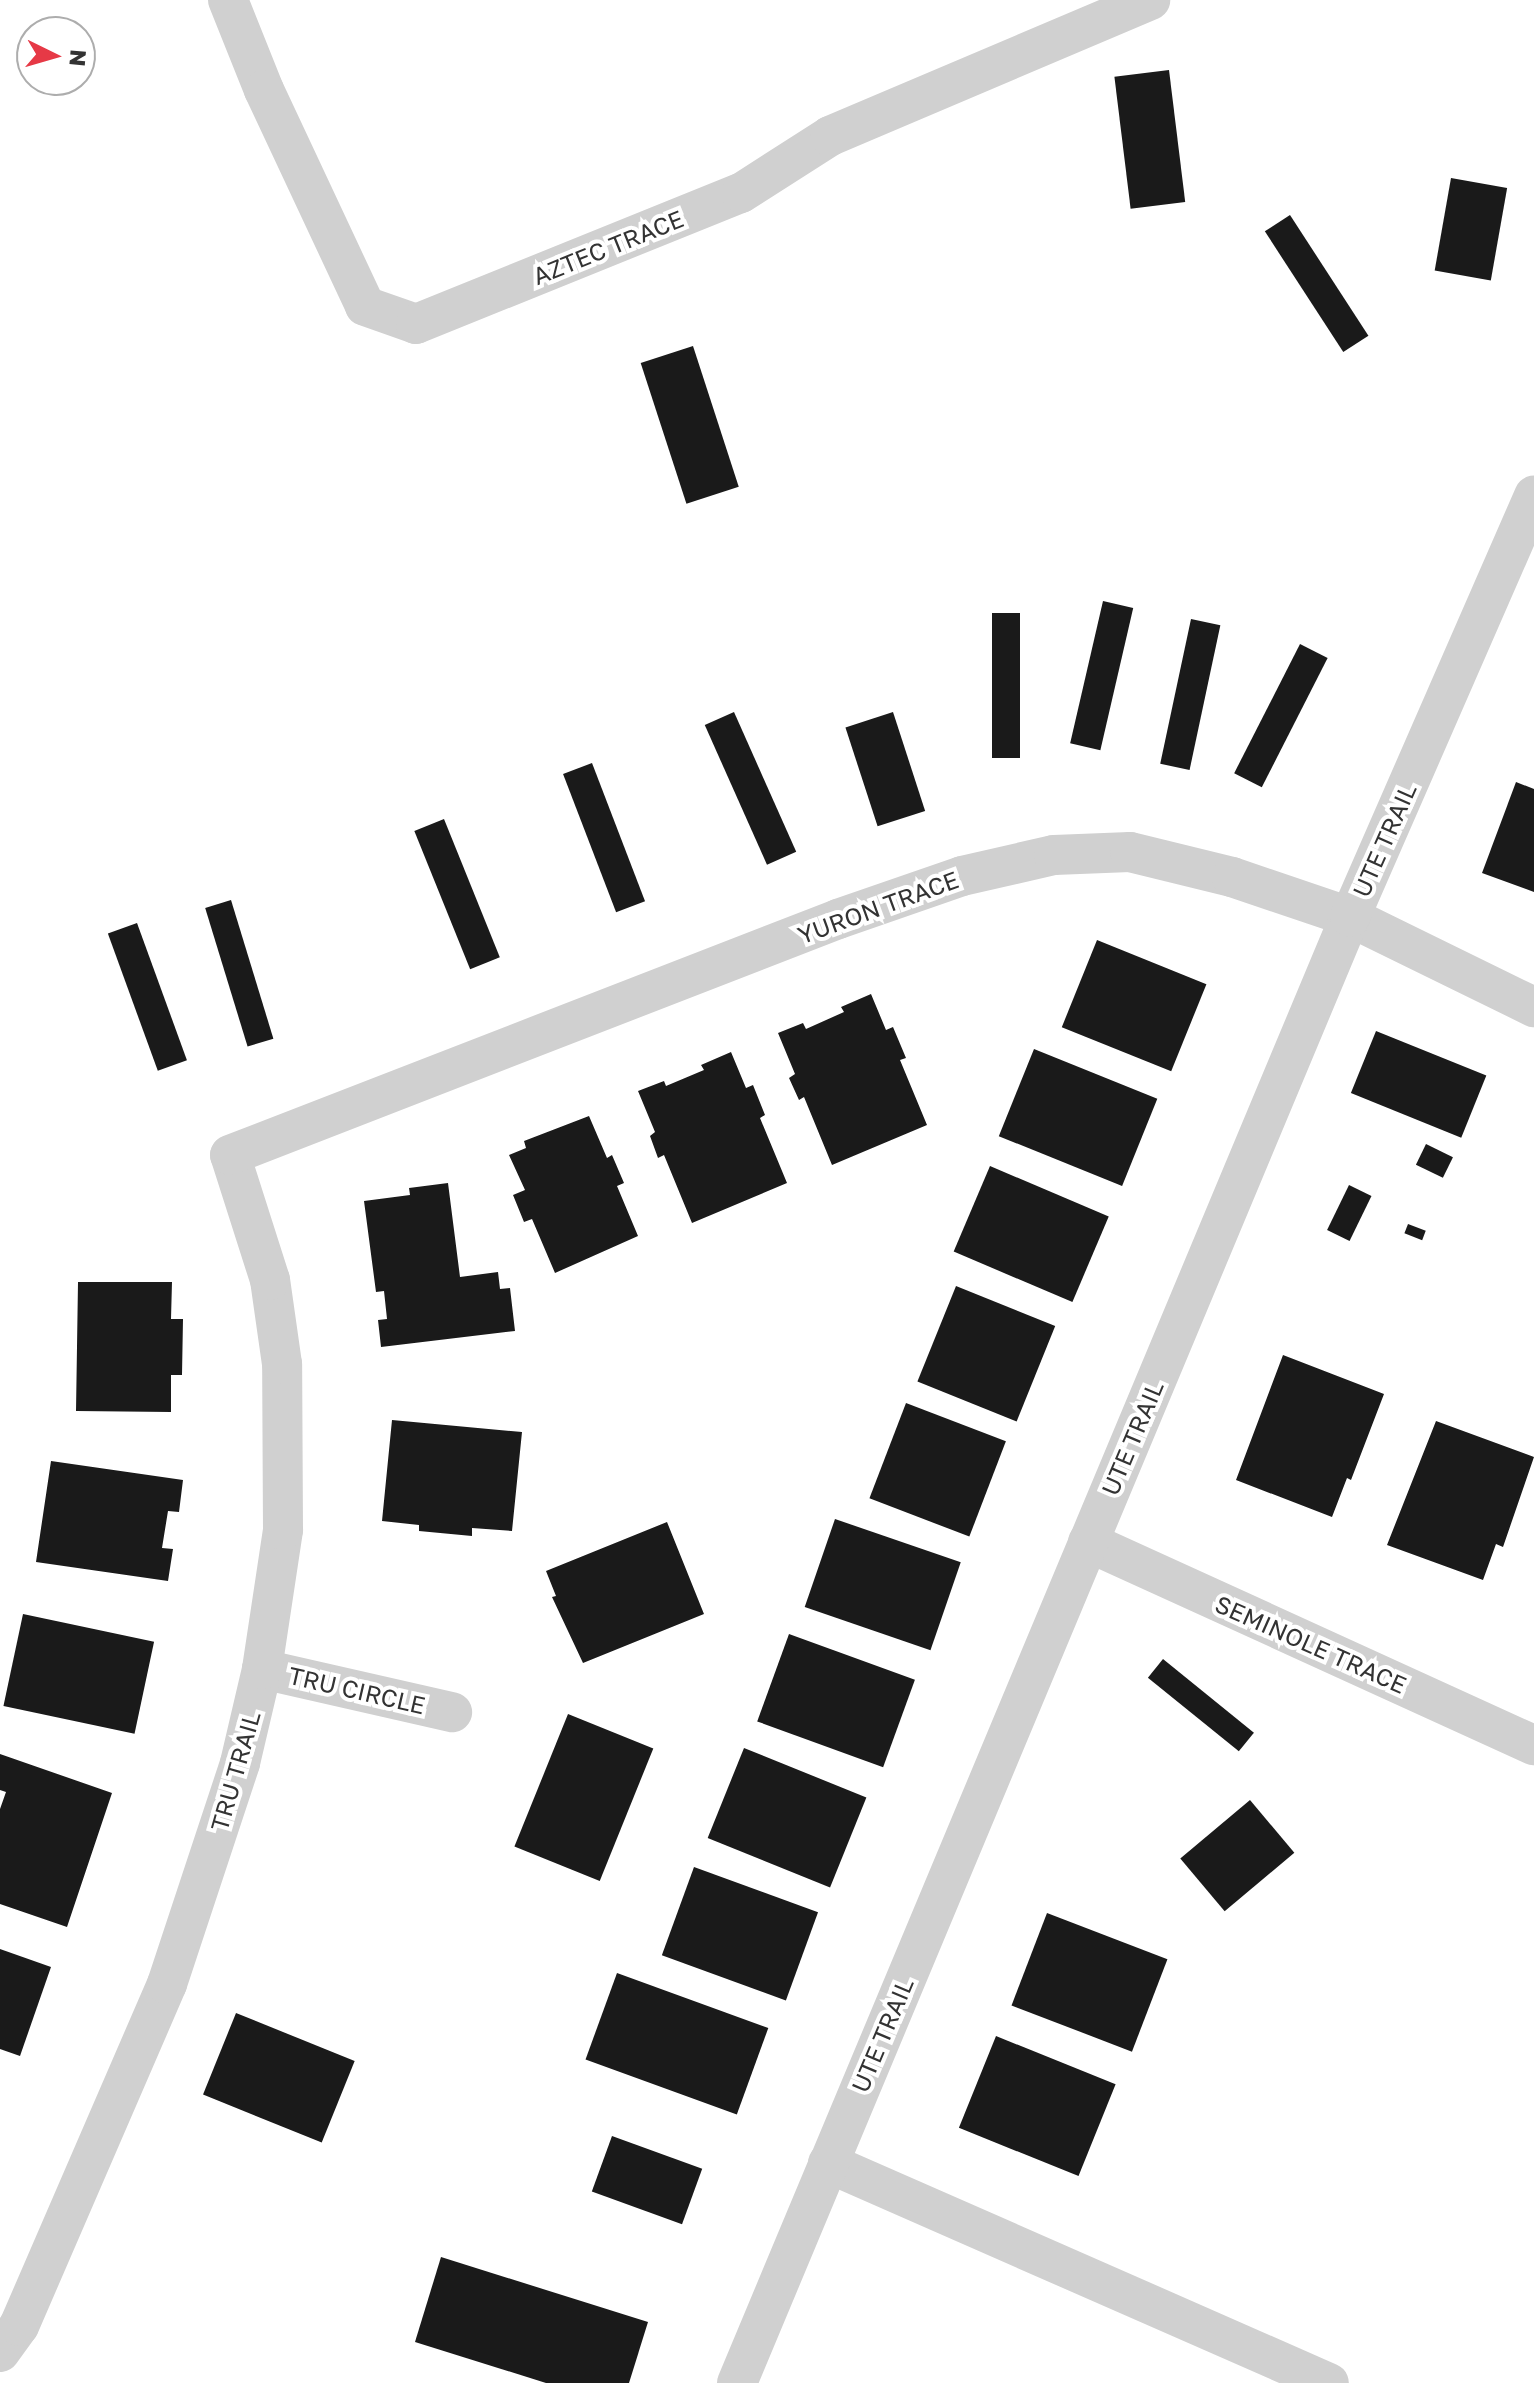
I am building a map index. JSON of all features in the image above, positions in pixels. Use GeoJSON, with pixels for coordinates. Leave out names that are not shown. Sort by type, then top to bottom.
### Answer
{"type":"FeatureCollection","features":[{"type":"Feature","properties":{"kind":"street","name":"AZTEC TRACE"},"geometry":{"type":"LineString","coordinates":[[228,0],[264,90],[365,306],[416,324],[741,193],[830,136],[1150,0]]}},
{"type":"Feature","properties":{"kind":"street","name":"UTE TRAIL"},"geometry":{"type":"LineString","coordinates":[[737,2383],[1350,917],[1534,495]]}},
{"type":"Feature","properties":{"kind":"street","name":"YURON TRACE"},"geometry":{"type":"LineString","coordinates":[[230,1155],[838,919],[962,876],[1054,855],[1130,852],[1232,877],[1350,917],[1534,1007]]}},
{"type":"Feature","properties":{"kind":"street","name":"TRU TRAIL"},"geometry":{"type":"LineString","coordinates":[[0,2352],[19,2326],[167,1984],[240,1763],[262,1669],[283,1530],[282,1364],[270,1280],[230,1155]]}},
{"type":"Feature","properties":{"kind":"street","name":"SEMINOLE TRACE"},"geometry":{"type":"LineString","coordinates":[[1088,1542],[1534,1745]]}},
{"type":"Feature","properties":{"kind":"street","name":"TRU CIRCLE"},"geometry":{"type":"LineString","coordinates":[[262,1669],[452,1712]]}},
{"type":"Feature","properties":{"kind":"street"},"geometry":{"type":"LineString","coordinates":[[828,2163],[1311,2380]]}},
{"type":"Feature","properties":{"kind":"building"},"geometry":{"type":"Polygon","coordinates":[[[1169,70],[1185,202],[1131,209],[1114,77],[1169,70]]]}},
{"type":"Feature","properties":{"kind":"building"},"geometry":{"type":"Polygon","coordinates":[[[1451,178],[1507,188],[1491,280],[1435,271],[1451,178]]]}},
{"type":"Feature","properties":{"kind":"building"},"geometry":{"type":"Polygon","coordinates":[[[1290,215],[1368,336],[1343,352],[1265,231],[1290,215]]]}},
{"type":"Feature","properties":{"kind":"building"},"geometry":{"type":"Polygon","coordinates":[[[693,346],[739,487],[686,504],[641,363],[693,346]]]}},
{"type":"Feature","properties":{"kind":"building"},"geometry":{"type":"Polygon","coordinates":[[[1103,601],[1133,608],[1100,750],[1070,743],[1103,601]]]}},
{"type":"Feature","properties":{"kind":"building"},"geometry":{"type":"Polygon","coordinates":[[[992,613],[1020,613],[1020,758],[992,758],[992,613]]]}},
{"type":"Feature","properties":{"kind":"building"},"geometry":{"type":"Polygon","coordinates":[[[1191,619],[1220,625],[1190,770],[1160,764],[1191,619]]]}},
{"type":"Feature","properties":{"kind":"building"},"geometry":{"type":"Polygon","coordinates":[[[1300,644],[1328,658],[1262,787],[1234,773],[1300,644]]]}},
{"type":"Feature","properties":{"kind":"building"},"geometry":{"type":"Polygon","coordinates":[[[734,712],[796,852],[767,865],[705,725],[734,712]]]}},
{"type":"Feature","properties":{"kind":"building"},"geometry":{"type":"Polygon","coordinates":[[[893,712],[925,811],[878,826],[845,727],[893,712]]]}},
{"type":"Feature","properties":{"kind":"building"},"geometry":{"type":"Polygon","coordinates":[[[592,763],[645,901],[616,912],[563,774],[592,763]]]}},
{"type":"Feature","properties":{"kind":"building"},"geometry":{"type":"Polygon","coordinates":[[[1516,782],[1534,789],[1534,892],[1482,873],[1516,782]]]}},
{"type":"Feature","properties":{"kind":"building"},"geometry":{"type":"Polygon","coordinates":[[[444,819],[500,957],[470,969],[414,831],[444,819]]]}},
{"type":"Feature","properties":{"kind":"building"},"geometry":{"type":"Polygon","coordinates":[[[231,900],[273,1039],[248,1047],[205,908],[231,900]]]}},
{"type":"Feature","properties":{"kind":"building"},"geometry":{"type":"Polygon","coordinates":[[[137,923],[187,1060],[158,1071],[108,934],[137,923]]]}},
{"type":"Feature","properties":{"kind":"building"},"geometry":{"type":"Polygon","coordinates":[[[1097,940],[1206,984],[1171,1071],[1062,1027],[1097,940]]]}},
{"type":"Feature","properties":{"kind":"building"},"geometry":{"type":"Polygon","coordinates":[[[871,994],[886,1030],[893,1027],[906,1058],[900,1060],[927,1125],[832,1165],[804,1097],[799,1100],[789,1078],[795,1074],[778,1033],[803,1023],[806,1029],[844,1012],[841,1007],[871,994]]]}},
{"type":"Feature","properties":{"kind":"building"},"geometry":{"type":"Polygon","coordinates":[[[1376,1031],[1486,1076],[1461,1138],[1351,1093],[1376,1031]]]}},
{"type":"Feature","properties":{"kind":"building"},"geometry":{"type":"Polygon","coordinates":[[[1034,1049],[1157,1099],[1122,1186],[999,1136],[1034,1049]]]}},
{"type":"Feature","properties":{"kind":"building"},"geometry":{"type":"Polygon","coordinates":[[[731,1052],[746,1088],[753,1085],[765,1115],[760,1118],[787,1183],[692,1223],[664,1155],[658,1158],[650,1136],[655,1132],[638,1091],[664,1081],[666,1086],[704,1070],[701,1065],[731,1052]]]}},
{"type":"Feature","properties":{"kind":"building"},"geometry":{"type":"Polygon","coordinates":[[[589,1116],[607,1158],[612,1155],[624,1183],[617,1186],[638,1236],[555,1273],[532,1219],[524,1222],[513,1195],[525,1190],[509,1155],[526,1148],[524,1141],[589,1116]]]}},
{"type":"Feature","properties":{"kind":"building"},"geometry":{"type":"Polygon","coordinates":[[[1426,1144],[1453,1157],[1443,1178],[1416,1165],[1426,1144]]]}},
{"type":"Feature","properties":{"kind":"building"},"geometry":{"type":"Polygon","coordinates":[[[990,1166],[1109,1216],[1072,1302],[954,1252],[990,1166]]]}},
{"type":"Feature","properties":{"kind":"building"},"geometry":{"type":"Polygon","coordinates":[[[448,1183],[460,1277],[498,1272],[500,1289],[510,1288],[515,1331],[381,1347],[378,1320],[387,1319],[384,1291],[376,1292],[364,1201],[410,1195],[409,1188],[448,1183]]]}},
{"type":"Feature","properties":{"kind":"building"},"geometry":{"type":"Polygon","coordinates":[[[1349,1185],[1371,1196],[1350,1241],[1327,1230],[1349,1185]]]}},
{"type":"Feature","properties":{"kind":"building"},"geometry":{"type":"Polygon","coordinates":[[[1408,1224],[1426,1231],[1422,1240],[1404,1233],[1408,1224]]]}},
{"type":"Feature","properties":{"kind":"building"},"geometry":{"type":"Polygon","coordinates":[[[78,1282],[172,1282],[171,1319],[183,1319],[182,1375],[171,1375],[171,1412],[76,1411],[78,1282]]]}},
{"type":"Feature","properties":{"kind":"building"},"geometry":{"type":"Polygon","coordinates":[[[956,1286],[1055,1326],[1017,1422],[917,1381],[956,1286]]]}},
{"type":"Feature","properties":{"kind":"building"},"geometry":{"type":"Polygon","coordinates":[[[1283,1355],[1384,1394],[1351,1480],[1347,1478],[1332,1517],[1236,1480],[1283,1355]]]}},
{"type":"Feature","properties":{"kind":"building"},"geometry":{"type":"Polygon","coordinates":[[[906,1403],[1006,1441],[969,1537],[869,1498],[906,1403]]]}},
{"type":"Feature","properties":{"kind":"building"},"geometry":{"type":"Polygon","coordinates":[[[392,1420],[522,1432],[512,1531],[472,1528],[472,1536],[419,1531],[419,1525],[382,1521],[392,1420]]]}},
{"type":"Feature","properties":{"kind":"building"},"geometry":{"type":"Polygon","coordinates":[[[1436,1421],[1534,1457],[1503,1547],[1496,1544],[1483,1580],[1387,1545],[1436,1421]]]}},
{"type":"Feature","properties":{"kind":"building"},"geometry":{"type":"Polygon","coordinates":[[[51,1461],[183,1480],[179,1512],[168,1511],[162,1548],[173,1549],[168,1581],[36,1562],[51,1461]]]}},
{"type":"Feature","properties":{"kind":"building"},"geometry":{"type":"Polygon","coordinates":[[[835,1519],[961,1562],[930,1650],[805,1607],[835,1519]]]}},
{"type":"Feature","properties":{"kind":"building"},"geometry":{"type":"Polygon","coordinates":[[[667,1522],[704,1614],[583,1663],[552,1597],[556,1596],[546,1571],[667,1522]]]}},
{"type":"Feature","properties":{"kind":"building"},"geometry":{"type":"Polygon","coordinates":[[[23,1614],[154,1642],[135,1734],[3,1706],[23,1614]]]}},
{"type":"Feature","properties":{"kind":"building"},"geometry":{"type":"Polygon","coordinates":[[[789,1634],[915,1680],[883,1767],[757,1721],[789,1634]]]}},
{"type":"Feature","properties":{"kind":"building"},"geometry":{"type":"Polygon","coordinates":[[[1163,1659],[1254,1733],[1239,1751],[1148,1678],[1163,1659]]]}},
{"type":"Feature","properties":{"kind":"building"},"geometry":{"type":"Polygon","coordinates":[[[568,1714],[653,1748],[600,1881],[514,1847],[568,1714]]]}},
{"type":"Feature","properties":{"kind":"building"},"geometry":{"type":"Polygon","coordinates":[[[744,1748],[866,1797],[830,1887],[708,1838],[744,1748]]]}},
{"type":"Feature","properties":{"kind":"building"},"geometry":{"type":"Polygon","coordinates":[[[0,1754],[112,1793],[67,1927],[0,1904],[0,1809],[6,1792],[0,1790],[0,1754]]]}},
{"type":"Feature","properties":{"kind":"building"},"geometry":{"type":"Polygon","coordinates":[[[1250,1800],[1294,1853],[1225,1911],[1180,1858],[1250,1800]]]}},
{"type":"Feature","properties":{"kind":"building"},"geometry":{"type":"Polygon","coordinates":[[[694,1867],[818,1912],[786,2000],[662,1955],[694,1867]]]}},
{"type":"Feature","properties":{"kind":"building"},"geometry":{"type":"Polygon","coordinates":[[[1047,1913],[1167,1959],[1132,2052],[1012,2005],[1047,1913]]]}},
{"type":"Feature","properties":{"kind":"building"},"geometry":{"type":"Polygon","coordinates":[[[0,1949],[51,1967],[20,2056],[0,2049],[0,1949]]]}},
{"type":"Feature","properties":{"kind":"building"},"geometry":{"type":"Polygon","coordinates":[[[617,1973],[768,2028],[737,2115],[586,2059],[617,1973]]]}},
{"type":"Feature","properties":{"kind":"building"},"geometry":{"type":"Polygon","coordinates":[[[236,2013],[355,2061],[322,2143],[203,2095],[236,2013]]]}},
{"type":"Feature","properties":{"kind":"building"},"geometry":{"type":"Polygon","coordinates":[[[996,2036],[1116,2084],[1079,2176],[959,2128],[996,2036]]]}},
{"type":"Feature","properties":{"kind":"building"},"geometry":{"type":"Polygon","coordinates":[[[612,2136],[702,2169],[682,2224],[592,2191],[612,2136]]]}},
{"type":"Feature","properties":{"kind":"building"},"geometry":{"type":"Polygon","coordinates":[[[441,2257],[648,2322],[629,2383],[546,2383],[415,2342],[441,2257]]]}}]}
